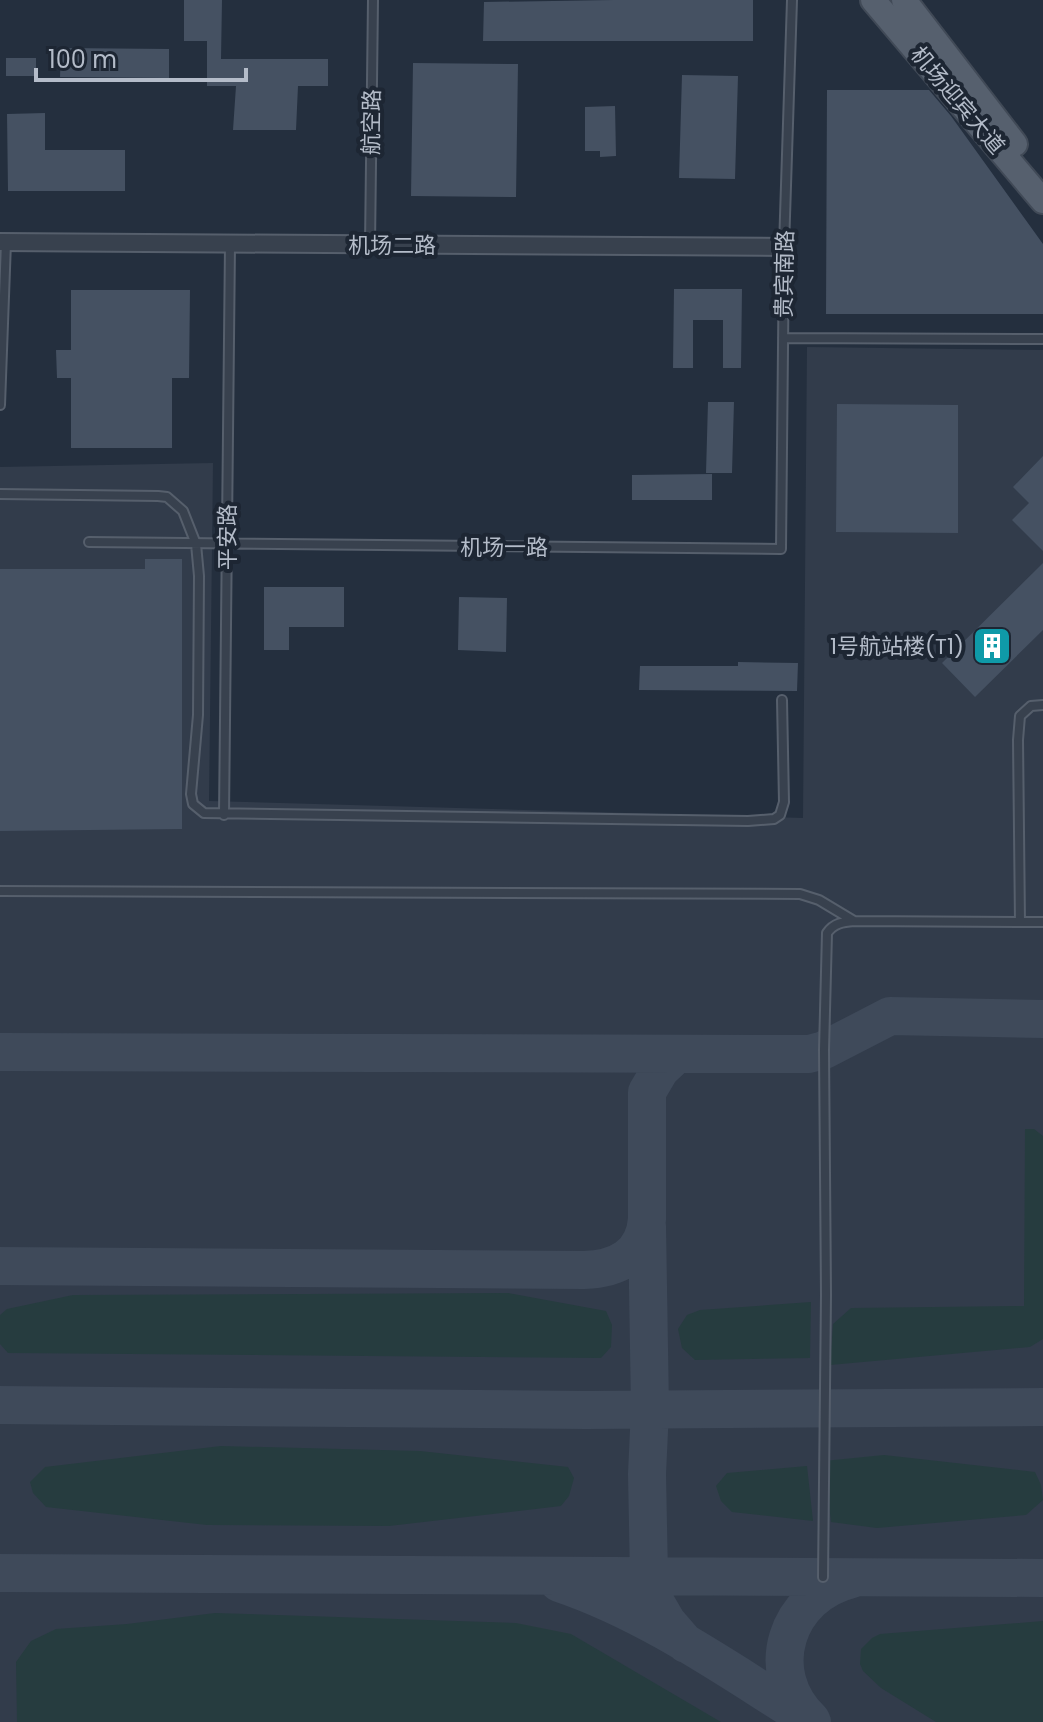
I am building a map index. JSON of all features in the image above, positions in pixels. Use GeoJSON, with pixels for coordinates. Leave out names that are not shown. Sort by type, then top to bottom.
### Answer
{"type":"FeatureCollection","features":[{"type":"Feature","properties":{"kind":"main road","name":"机场迎宾大道"},"geometry":{"type":"LineString","coordinates":[[873,0],[1043,201]]}},
{"type":"Feature","properties":{"kind":"main road"},"geometry":{"type":"LineString","coordinates":[[904,0],[1043,180]]}},
{"type":"Feature","properties":{"kind":"street","name":"机场二路"},"geometry":{"type":"LineString","coordinates":[[3,242],[784,247]]}},
{"type":"Feature","properties":{"kind":"lane","name":"航空路"},"geometry":{"type":"LineString","coordinates":[[370,245],[373,0]]}},
{"type":"Feature","properties":{"kind":"lane","name":"贵宾南路"},"geometry":{"type":"LineString","coordinates":[[781,549],[784,247],[792,0]]}},
{"type":"Feature","properties":{"kind":"lane"},"geometry":{"type":"LineString","coordinates":[[0,405],[3,242]]}},
{"type":"Feature","properties":{"kind":"lane","name":"平安路"},"geometry":{"type":"LineString","coordinates":[[224,815],[230,244]]}},
{"type":"Feature","properties":{"kind":"lane"},"geometry":{"type":"LineString","coordinates":[[783,338],[1043,339]]}},
{"type":"Feature","properties":{"kind":"lane"},"geometry":{"type":"LineString","coordinates":[[0,494],[167,497],[188,517],[196,544],[199,576],[198,715],[192,800],[196,808],[204,813],[240,816],[774,819],[780,815],[784,802],[782,700]]}},
{"type":"Feature","properties":{"kind":"lane","name":"机场一路"},"geometry":{"type":"LineString","coordinates":[[89,542],[781,549]]}},
{"type":"Feature","properties":{"kind":"lane"},"geometry":{"type":"LineString","coordinates":[[1020,922],[1018,724],[1026,709],[1043,705]]}},
{"type":"Feature","properties":{"kind":"lane"},"geometry":{"type":"LineString","coordinates":[[0,891],[800,894],[819,900],[854,921]]}},
{"type":"Feature","properties":{"kind":"lane"},"geometry":{"type":"LineString","coordinates":[[823,1577],[825,943],[832,927],[854,921],[1043,922]]}},
{"type":"Feature","properties":{"kind":"shaded area"},"geometry":{"type":"Polygon","coordinates":[[[807,347],[1043,350],[1043,1722],[0,1722],[0,467],[213,463],[209,801],[803,818],[807,347]]]}},
{"type":"Feature","properties":{"kind":"green space"},"geometry":{"type":"Polygon","coordinates":[[[1025,1129],[1034,1129],[1043,1136],[1043,1339],[1030,1347],[830,1365],[833,1324],[851,1308],[1024,1306],[1025,1129]]]}},
{"type":"Feature","properties":{"kind":"green space"},"geometry":{"type":"Polygon","coordinates":[[[508,1293],[606,1311],[612,1325],[611,1347],[601,1358],[8,1353],[0,1344],[0,1315],[7,1309],[73,1295],[508,1293]]]}},
{"type":"Feature","properties":{"kind":"green space"},"geometry":{"type":"Polygon","coordinates":[[[811,1302],[810,1358],[695,1360],[682,1348],[678,1329],[687,1315],[700,1310],[811,1302]]]}},
{"type":"Feature","properties":{"kind":"green space"},"geometry":{"type":"Polygon","coordinates":[[[221,1446],[420,1451],[568,1467],[574,1478],[569,1496],[561,1506],[389,1526],[207,1525],[46,1507],[33,1493],[30,1482],[45,1467],[221,1446]]]}},
{"type":"Feature","properties":{"kind":"green space"},"geometry":{"type":"Polygon","coordinates":[[[884,1455],[1035,1472],[1043,1500],[1026,1515],[877,1528],[831,1522],[824,1461],[884,1455]]]}},
{"type":"Feature","properties":{"kind":"green space"},"geometry":{"type":"Polygon","coordinates":[[[807,1466],[813,1521],[732,1512],[721,1501],[716,1486],[727,1473],[807,1466]]]}},
{"type":"Feature","properties":{"kind":"green space"},"geometry":{"type":"Polygon","coordinates":[[[215,1613],[516,1623],[571,1634],[721,1722],[17,1722],[16,1662],[31,1641],[56,1629],[215,1613]]]}},
{"type":"Feature","properties":{"kind":"green space"},"geometry":{"type":"Polygon","coordinates":[[[1043,1621],[1043,1722],[936,1722],[881,1688],[860,1664],[861,1649],[880,1634],[1043,1621]]]}},
{"type":"Feature","properties":{"kind":"building"},"geometry":{"type":"Polygon","coordinates":[[[184,0],[222,0],[221,59],[328,59],[328,86],[298,86],[296,130],[233,130],[236,86],[207,86],[207,41],[184,41],[184,0]]]}},
{"type":"Feature","properties":{"kind":"building"},"geometry":{"type":"Polygon","coordinates":[[[753,0],[753,41],[483,41],[484,2],[753,0]]]}},
{"type":"Feature","properties":{"kind":"building"},"geometry":{"type":"Polygon","coordinates":[[[61,48],[169,49],[169,78],[60,77],[61,48]]]}},
{"type":"Feature","properties":{"kind":"building"},"geometry":{"type":"Polygon","coordinates":[[[6,58],[36,58],[36,76],[6,76],[6,58]]]}},
{"type":"Feature","properties":{"kind":"building"},"geometry":{"type":"Polygon","coordinates":[[[413,63],[518,64],[516,197],[411,196],[413,63]]]}},
{"type":"Feature","properties":{"kind":"building"},"geometry":{"type":"Polygon","coordinates":[[[682,75],[738,76],[735,179],[679,178],[682,75]]]}},
{"type":"Feature","properties":{"kind":"building"},"geometry":{"type":"Polygon","coordinates":[[[827,90],[929,90],[1043,244],[1043,314],[826,314],[827,90]]]}},
{"type":"Feature","properties":{"kind":"building"},"geometry":{"type":"Polygon","coordinates":[[[615,106],[616,156],[600,157],[600,151],[585,151],[585,107],[615,106]]]}},
{"type":"Feature","properties":{"kind":"building"},"geometry":{"type":"Polygon","coordinates":[[[45,113],[45,150],[125,150],[125,191],[8,191],[7,114],[45,113]]]}},
{"type":"Feature","properties":{"kind":"building"},"geometry":{"type":"Polygon","coordinates":[[[674,289],[742,289],[741,368],[723,368],[723,320],[693,320],[693,368],[673,368],[674,289]]]}},
{"type":"Feature","properties":{"kind":"building"},"geometry":{"type":"Polygon","coordinates":[[[71,290],[190,290],[189,378],[172,378],[172,448],[71,448],[71,378],[57,378],[56,350],[71,350],[71,290]]]}},
{"type":"Feature","properties":{"kind":"building"},"geometry":{"type":"Polygon","coordinates":[[[708,402],[734,402],[732,473],[706,473],[708,402]]]}},
{"type":"Feature","properties":{"kind":"building"},"geometry":{"type":"Polygon","coordinates":[[[837,404],[958,405],[958,533],[836,532],[837,404]]]}},
{"type":"Feature","properties":{"kind":"building"},"geometry":{"type":"Polygon","coordinates":[[[1043,456],[1043,551],[1012,520],[1029,503],[1013,487],[1043,456]]]}},
{"type":"Feature","properties":{"kind":"building"},"geometry":{"type":"Polygon","coordinates":[[[712,474],[712,500],[632,500],[632,475],[712,474]]]}},
{"type":"Feature","properties":{"kind":"building"},"geometry":{"type":"Polygon","coordinates":[[[145,559],[182,559],[182,829],[0,831],[0,569],[145,569],[145,559]]]}},
{"type":"Feature","properties":{"kind":"building","name":"1号航站楼(T1)"},"geometry":{"type":"Polygon","coordinates":[[[1043,563],[1043,630],[975,697],[942,663],[1043,563]]]}},
{"type":"Feature","properties":{"kind":"building"},"geometry":{"type":"Polygon","coordinates":[[[264,587],[344,587],[344,627],[289,627],[289,650],[264,650],[264,587]]]}},
{"type":"Feature","properties":{"kind":"building"},"geometry":{"type":"Polygon","coordinates":[[[459,597],[507,598],[506,652],[458,650],[459,597]]]}},
{"type":"Feature","properties":{"kind":"building"},"geometry":{"type":"Polygon","coordinates":[[[738,662],[798,663],[797,691],[639,690],[640,666],[738,666],[738,662]]]}},
{"type":"Feature","properties":{"kind":"taxiway"},"geometry":{"type":"LineString","coordinates":[[0,1052],[809,1054],[824,1050],[890,1016],[1043,1019]]}},
{"type":"Feature","properties":{"kind":"taxiway"},"geometry":{"type":"LineString","coordinates":[[0,1266],[584,1270],[607,1267],[627,1258],[641,1242],[645,1232],[647,1092],[660,1070],[676,1055]]}},
{"type":"Feature","properties":{"kind":"taxiway"},"geometry":{"type":"LineString","coordinates":[[647,1226],[649,1576],[656,1603],[686,1644]]}},
{"type":"Feature","properties":{"kind":"taxiway"},"geometry":{"type":"LineString","coordinates":[[0,1405],[586,1410],[1043,1407]]}},
{"type":"Feature","properties":{"kind":"taxiway"},"geometry":{"type":"LineString","coordinates":[[0,1573],[1043,1578]]}},
{"type":"Feature","properties":{"kind":"taxiway"},"geometry":{"type":"LineString","coordinates":[[811,1720],[796,1701],[787,1680],[785,1659],[788,1638],[797,1618],[811,1601],[829,1588],[852,1579]]}},
{"type":"Feature","properties":{"kind":"taxiway"},"geometry":{"type":"LineString","coordinates":[[559,1583],[658,1627],[812,1722]]}},
{"type":"Feature","properties":{"kind":"place","name":"1号航站楼(T1)"},"geometry":{"type":"Point","coordinates":[992,646]}}]}
